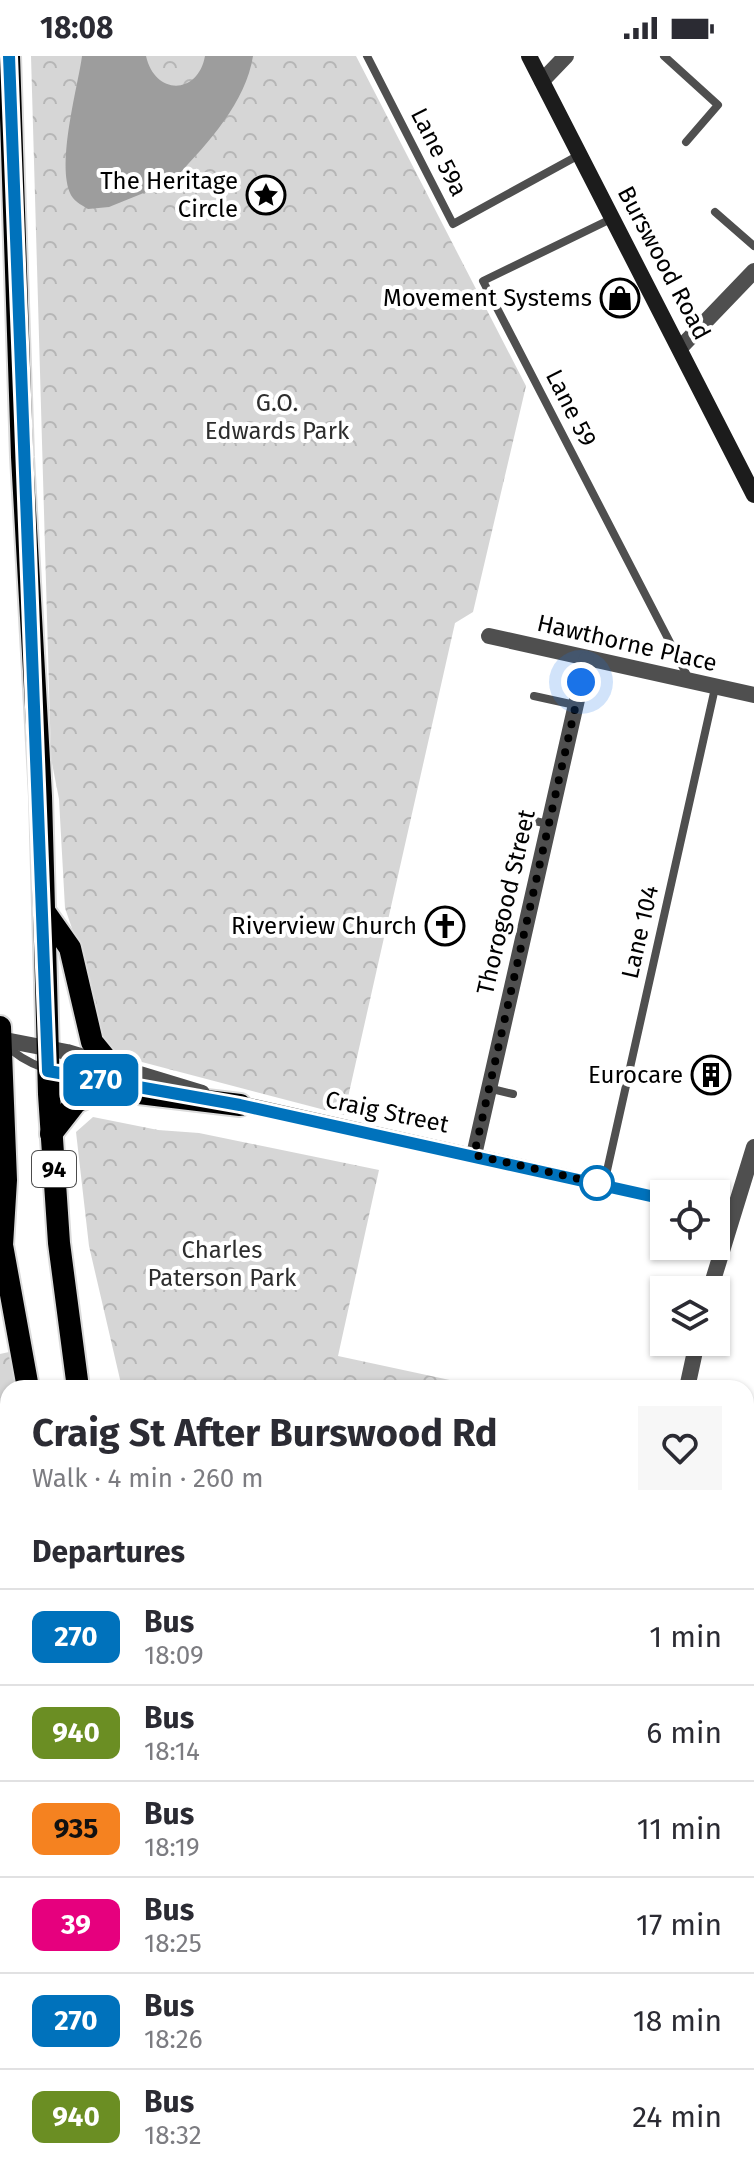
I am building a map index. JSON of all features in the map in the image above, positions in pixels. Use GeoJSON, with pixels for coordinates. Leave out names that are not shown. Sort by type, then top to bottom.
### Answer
{"type":"FeatureCollection","features":[{"type":"Feature","properties":{"kind":"highway","name":"94"},"geometry":{"type":"LineString","coordinates":[[9,56],[22,457],[41,796],[47,1022],[45,1062],[59,1243],[77,1380]]}},
{"type":"Feature","properties":{"kind":"highway"},"geometry":{"type":"LineString","coordinates":[[43,910],[70,948],[92,1042],[110,1064]]}},
{"type":"Feature","properties":{"kind":"highway","name":"94"},"geometry":{"type":"LineString","coordinates":[[0,1027],[7,1047],[6,1180],[1,1242],[27,1380]]}},
{"type":"Feature","properties":{"kind":"highway"},"geometry":{"type":"LineString","coordinates":[[51,1134],[76,1102],[93,1091],[105,1089],[240,1105]]}},
{"type":"Feature","properties":{"kind":"main road","name":"Burswood Road"},"geometry":{"type":"LineString","coordinates":[[529,56],[681,347],[754,495]]}},
{"type":"Feature","properties":{"kind":"street"},"geometry":{"type":"LineString","coordinates":[[542,81],[566,56]]}},
{"type":"Feature","properties":{"kind":"street"},"geometry":{"type":"LineString","coordinates":[[681,347],[754,271]]}},
{"type":"Feature","properties":{"kind":"street","name":"Hawthorne Place"},"geometry":{"type":"LineString","coordinates":[[489,636],[754,695]]}},
{"type":"Feature","properties":{"kind":"street","name":"Thorogood Street"},"geometry":{"type":"LineString","coordinates":[[474,1155],[586,660]]}},
{"type":"Feature","properties":{"kind":"street"},"geometry":{"type":"LineString","coordinates":[[7,1047],[47,1022]]}},
{"type":"Feature","properties":{"kind":"street","name":"Craig Street"},"geometry":{"type":"LineString","coordinates":[[7,1047],[45,1062],[110,1064],[240,1105],[650,1196]]}},
{"type":"Feature","properties":{"kind":"street"},"geometry":{"type":"LineString","coordinates":[[730,1200],[753,1152]]}},
{"type":"Feature","properties":{"kind":"street"},"geometry":{"type":"LineString","coordinates":[[689,1380],[694,1356]]}},
{"type":"Feature","properties":{"kind":"lane","name":"Lane 59a"},"geometry":{"type":"LineString","coordinates":[[367,56],[453,224],[580,155]]}},
{"type":"Feature","properties":{"kind":"lane"},"geometry":{"type":"LineString","coordinates":[[664,56],[718,105],[686,142]]}},
{"type":"Feature","properties":{"kind":"lane"},"geometry":{"type":"LineString","coordinates":[[715,212],[754,246]]}},
{"type":"Feature","properties":{"kind":"lane","name":"Lane 59"},"geometry":{"type":"LineString","coordinates":[[613,217],[483,281],[690,682]]}},
{"type":"Feature","properties":{"kind":"lane","name":"Lane 104"},"geometry":{"type":"LineString","coordinates":[[604,1184],[715,688]]}},
{"type":"Feature","properties":{"kind":"lane"},"geometry":{"type":"LineString","coordinates":[[534,696],[575,705]]}},
{"type":"Feature","properties":{"kind":"lane"},"geometry":{"type":"LineString","coordinates":[[522,818],[548,824]]}},
{"type":"Feature","properties":{"kind":"lane","name":"Craig Street"},"geometry":{"type":"LineString","coordinates":[[45,1062],[240,1105]]}},
{"type":"Feature","properties":{"kind":"lane"},"geometry":{"type":"LineString","coordinates":[[488,1088],[513,1094]]}},
{"type":"Feature","properties":{"kind":"lane"},"geometry":{"type":"LineString","coordinates":[[607,1116],[618,1118]]}},
{"type":"Feature","properties":{"kind":"lane"},"geometry":{"type":"LineString","coordinates":[[614,1140],[625,1142]]}},
{"type":"Feature","properties":{"kind":"green space","name":"G.O. Edwards Park"},"geometry":{"type":"Polygon","coordinates":[[[31,56],[356,56],[526,386],[473,612],[455,623],[344,1115],[119,1056],[105,1045],[89,978],[65,908],[59,799],[51,758],[31,56]]]}},
{"type":"Feature","properties":{"kind":"green space","name":"Charles Paterson Park"},"geometry":{"type":"Polygon","coordinates":[[[93,1117],[158,1130],[199,1133],[379,1170],[338,1356],[450,1380],[120,1380],[89,1246],[76,1132],[93,1117]]]}},
{"type":"Feature","properties":{"kind":"green space"},"geometry":{"type":"Polygon","coordinates":[[[9,1352],[16,1380],[0,1380],[0,1354],[9,1352]]]}},
{"type":"Feature","properties":{"kind":"shaded area"},"geometry":{"type":"Polygon","coordinates":[[[82,56],[146,56],[158,78],[176,86],[194,78],[205,56],[253,56],[243,90],[224,121],[178,175],[160,172],[152,180],[151,190],[109,207],[88,209],[73,198],[66,169],[66,149],[82,56]]]}},
{"type":"Feature","properties":{"kind":"bus line","name":"270"},"geometry":{"type":"LineString","coordinates":[[9,56],[22,457],[41,796],[48,1071],[240,1105],[650,1196]]}},
{"type":"Feature","properties":{"kind":"place","name":"The Heritage Circle"},"geometry":{"type":"Point","coordinates":[266,195]}},
{"type":"Feature","properties":{"kind":"place","name":"Movement Systems"},"geometry":{"type":"Point","coordinates":[620,298]}},
{"type":"Feature","properties":{"kind":"place","name":"Riverview Church"},"geometry":{"type":"Point","coordinates":[445,926]}},
{"type":"Feature","properties":{"kind":"place","name":"Eurocare"},"geometry":{"type":"Point","coordinates":[711,1075]}},
{"type":"Feature","properties":{"kind":"route"},"geometry":{"type":"LineString","coordinates":[[581,682],[474,1155],[597,1183]]}}]}
